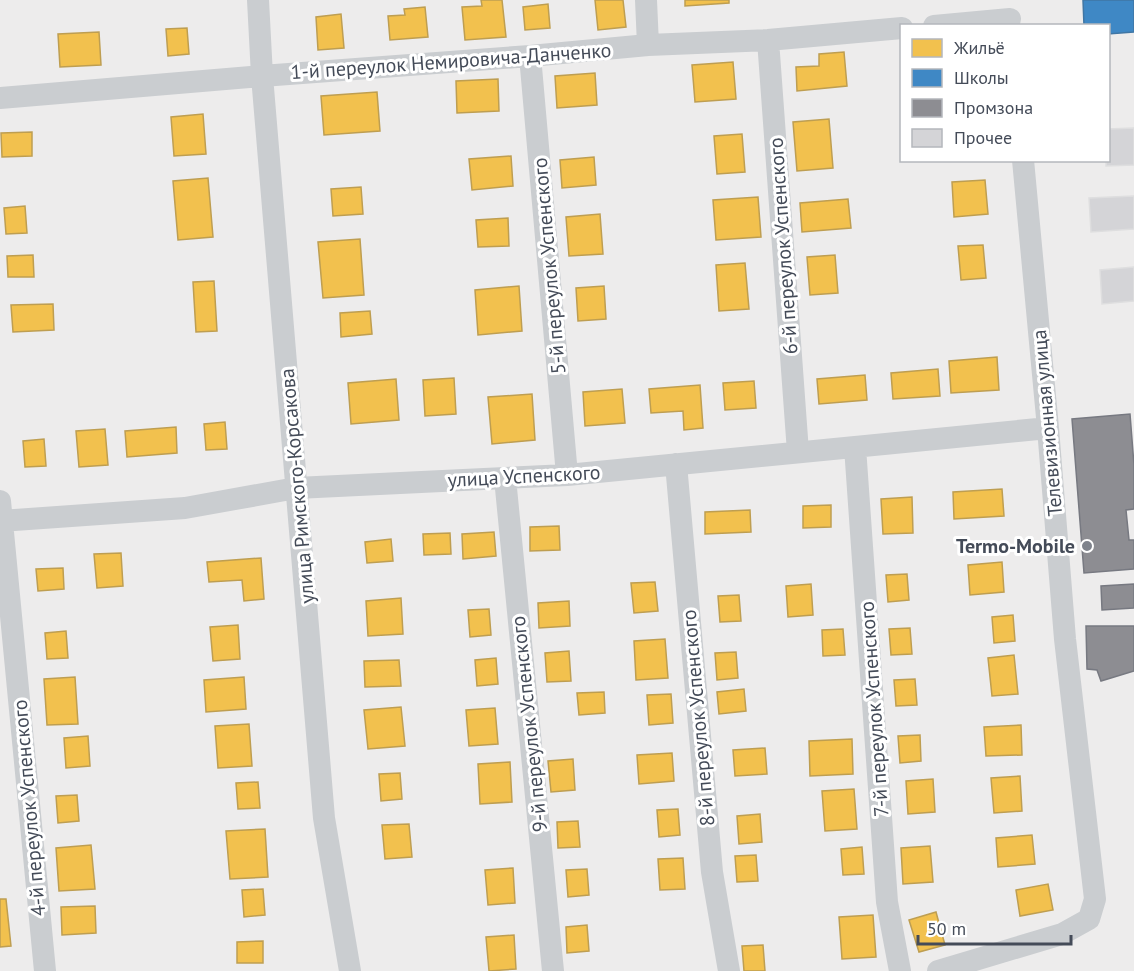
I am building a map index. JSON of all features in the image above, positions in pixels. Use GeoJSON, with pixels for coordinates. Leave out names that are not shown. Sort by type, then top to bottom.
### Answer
{"type":"FeatureCollection","features":[{"type":"Feature","properties":{"kind":"street","name":"улица Римского-Корсакова"},"geometry":{"type":"LineString","coordinates":[[258,0],[261,76],[324,818],[350,971]]}},
{"type":"Feature","properties":{"kind":"street"},"geometry":{"type":"LineString","coordinates":[[646,0],[648,45]]}},
{"type":"Feature","properties":{"kind":"street"},"geometry":{"type":"LineString","coordinates":[[948,24],[1011,15]]}},
{"type":"Feature","properties":{"kind":"street","name":"1-й переулок Немировича-Данченко"},"geometry":{"type":"LineString","coordinates":[[0,98],[648,45],[768,40],[900,28]]}},
{"type":"Feature","properties":{"kind":"street","name":"6-й переулок Успенского"},"geometry":{"type":"LineString","coordinates":[[768,40],[798,452]]}},
{"type":"Feature","properties":{"kind":"street","name":"5-й переулок Успенского"},"geometry":{"type":"LineString","coordinates":[[530,56],[567,475]]}},
{"type":"Feature","properties":{"kind":"street","name":"Телевизионная улица"},"geometry":{"type":"LineString","coordinates":[[938,971],[1062,934],[1089,919],[1095,899],[1065,639],[1023,162]]}},
{"type":"Feature","properties":{"kind":"street","name":"улица Успенского"},"geometry":{"type":"LineString","coordinates":[[1,515],[185,508],[296,488],[567,475],[1048,428]]}},
{"type":"Feature","properties":{"kind":"street","name":"7-й переулок Успенского"},"geometry":{"type":"LineString","coordinates":[[855,447],[887,902],[900,971]]}},
{"type":"Feature","properties":{"kind":"street","name":"8-й переулок Успенского"},"geometry":{"type":"LineString","coordinates":[[676,464],[712,872],[729,971]]}},
{"type":"Feature","properties":{"kind":"street","name":"9-й переулок Успенского"},"geometry":{"type":"LineString","coordinates":[[505,478],[553,971]]}},
{"type":"Feature","properties":{"kind":"street","name":"4-й переулок Успенского"},"geometry":{"type":"LineString","coordinates":[[1,515],[45,971]]}},
{"type":"Feature","properties":{"kind":"building: Жильё"},"geometry":{"type":"Polygon","coordinates":[[[481,0],[502,0],[506,37],[465,40],[462,7],[482,6],[481,0]]]}},
{"type":"Feature","properties":{"kind":"building: Жильё"},"geometry":{"type":"Polygon","coordinates":[[[595,0],[623,0],[626,27],[598,30],[595,0]]]}},
{"type":"Feature","properties":{"kind":"building: Жильё"},"geometry":{"type":"Polygon","coordinates":[[[685,0],[729,0],[729,3],[685,6],[685,0]]]}},
{"type":"Feature","properties":{"kind":"building: Жильё"},"geometry":{"type":"Polygon","coordinates":[[[548,4],[550,28],[525,30],[523,7],[548,4]]]}},
{"type":"Feature","properties":{"kind":"building: Жильё"},"geometry":{"type":"Polygon","coordinates":[[[425,7],[428,37],[390,40],[388,16],[405,15],[404,9],[425,7]]]}},
{"type":"Feature","properties":{"kind":"building: Жильё"},"geometry":{"type":"Polygon","coordinates":[[[341,14],[344,48],[318,50],[316,17],[341,14]]]}},
{"type":"Feature","properties":{"kind":"building: Жильё"},"geometry":{"type":"Polygon","coordinates":[[[187,28],[189,54],[168,56],[166,29],[187,28]]]}},
{"type":"Feature","properties":{"kind":"building: Жильё"},"geometry":{"type":"Polygon","coordinates":[[[99,32],[101,65],[60,67],[58,34],[99,32]]]}},
{"type":"Feature","properties":{"kind":"building: Жильё"},"geometry":{"type":"Polygon","coordinates":[[[844,52],[847,86],[797,91],[796,67],[819,66],[819,54],[844,52]]]}},
{"type":"Feature","properties":{"kind":"building: Жильё"},"geometry":{"type":"Polygon","coordinates":[[[733,62],[736,99],[695,102],[692,65],[733,62]]]}},
{"type":"Feature","properties":{"kind":"building: Жильё"},"geometry":{"type":"Polygon","coordinates":[[[595,73],[597,105],[557,108],[555,76],[595,73]]]}},
{"type":"Feature","properties":{"kind":"building: Жильё"},"geometry":{"type":"Polygon","coordinates":[[[498,79],[499,111],[457,113],[456,81],[498,79]]]}},
{"type":"Feature","properties":{"kind":"building: Жильё"},"geometry":{"type":"Polygon","coordinates":[[[377,92],[380,131],[324,135],[321,96],[377,92]]]}},
{"type":"Feature","properties":{"kind":"building: Жильё"},"geometry":{"type":"Polygon","coordinates":[[[203,114],[206,154],[174,156],[171,117],[203,114]]]}},
{"type":"Feature","properties":{"kind":"building: Жильё"},"geometry":{"type":"Polygon","coordinates":[[[829,119],[833,168],[797,171],[793,122],[829,119]]]}},
{"type":"Feature","properties":{"kind":"building: Жильё"},"geometry":{"type":"Polygon","coordinates":[[[32,132],[32,156],[2,157],[1,133],[32,132]]]}},
{"type":"Feature","properties":{"kind":"building: Жильё"},"geometry":{"type":"Polygon","coordinates":[[[742,134],[745,172],[717,174],[714,136],[742,134]]]}},
{"type":"Feature","properties":{"kind":"building: Жильё"},"geometry":{"type":"Polygon","coordinates":[[[511,156],[513,186],[472,190],[469,159],[511,156]]]}},
{"type":"Feature","properties":{"kind":"building: Жильё"},"geometry":{"type":"Polygon","coordinates":[[[594,157],[596,185],[562,188],[560,160],[594,157]]]}},
{"type":"Feature","properties":{"kind":"building: Жильё"},"geometry":{"type":"Polygon","coordinates":[[[208,178],[213,237],[178,240],[173,181],[208,178]]]}},
{"type":"Feature","properties":{"kind":"building: Жильё"},"geometry":{"type":"Polygon","coordinates":[[[985,180],[988,214],[954,217],[952,182],[985,180]]]}},
{"type":"Feature","properties":{"kind":"building: Жильё"},"geometry":{"type":"Polygon","coordinates":[[[361,187],[363,214],[333,216],[331,189],[361,187]]]}},
{"type":"Feature","properties":{"kind":"building: Жильё"},"geometry":{"type":"Polygon","coordinates":[[[758,197],[761,237],[716,240],[713,200],[758,197]]]}},
{"type":"Feature","properties":{"kind":"building: Жильё"},"geometry":{"type":"Polygon","coordinates":[[[848,199],[851,228],[802,232],[800,203],[848,199]]]}},
{"type":"Feature","properties":{"kind":"building: Жильё"},"geometry":{"type":"Polygon","coordinates":[[[25,206],[27,233],[6,234],[4,208],[25,206]]]}},
{"type":"Feature","properties":{"kind":"building: Жильё"},"geometry":{"type":"Polygon","coordinates":[[[600,214],[603,254],[569,256],[566,217],[600,214]]]}},
{"type":"Feature","properties":{"kind":"building: Жильё"},"geometry":{"type":"Polygon","coordinates":[[[508,218],[509,246],[478,247],[476,220],[508,218]]]}},
{"type":"Feature","properties":{"kind":"building: Жильё"},"geometry":{"type":"Polygon","coordinates":[[[360,239],[364,295],[323,298],[318,242],[360,239]]]}},
{"type":"Feature","properties":{"kind":"building: Жильё"},"geometry":{"type":"Polygon","coordinates":[[[983,245],[986,278],[961,280],[958,246],[983,245]]]}},
{"type":"Feature","properties":{"kind":"building: Жильё"},"geometry":{"type":"Polygon","coordinates":[[[33,255],[34,277],[8,277],[7,256],[33,255]]]}},
{"type":"Feature","properties":{"kind":"building: Жильё"},"geometry":{"type":"Polygon","coordinates":[[[835,255],[838,293],[810,295],[807,257],[835,255]]]}},
{"type":"Feature","properties":{"kind":"building: Жильё"},"geometry":{"type":"Polygon","coordinates":[[[745,263],[749,309],[719,311],[716,265],[745,263]]]}},
{"type":"Feature","properties":{"kind":"building: Жильё"},"geometry":{"type":"Polygon","coordinates":[[[214,281],[217,331],[196,332],[193,282],[214,281]]]}},
{"type":"Feature","properties":{"kind":"building: Жильё"},"geometry":{"type":"Polygon","coordinates":[[[519,286],[522,331],[478,335],[475,290],[519,286]]]}},
{"type":"Feature","properties":{"kind":"building: Жильё"},"geometry":{"type":"Polygon","coordinates":[[[604,286],[606,319],[578,321],[576,288],[604,286]]]}},
{"type":"Feature","properties":{"kind":"building: Жильё"},"geometry":{"type":"Polygon","coordinates":[[[53,304],[54,330],[13,332],[11,305],[53,304]]]}},
{"type":"Feature","properties":{"kind":"building: Жильё"},"geometry":{"type":"Polygon","coordinates":[[[370,311],[372,334],[341,337],[340,313],[370,311]]]}},
{"type":"Feature","properties":{"kind":"building: Жильё"},"geometry":{"type":"Polygon","coordinates":[[[997,357],[999,390],[951,393],[949,361],[997,357]]]}},
{"type":"Feature","properties":{"kind":"building: Жильё"},"geometry":{"type":"Polygon","coordinates":[[[938,369],[940,396],[893,399],[891,373],[938,369]]]}},
{"type":"Feature","properties":{"kind":"building: Жильё"},"geometry":{"type":"Polygon","coordinates":[[[865,375],[867,400],[819,404],[817,379],[865,375]]]}},
{"type":"Feature","properties":{"kind":"building: Жильё"},"geometry":{"type":"Polygon","coordinates":[[[454,378],[456,414],[425,416],[423,380],[454,378]]]}},
{"type":"Feature","properties":{"kind":"building: Жильё"},"geometry":{"type":"Polygon","coordinates":[[[396,379],[399,420],[351,424],[348,383],[396,379]]]}},
{"type":"Feature","properties":{"kind":"building: Жильё"},"geometry":{"type":"Polygon","coordinates":[[[754,381],[756,408],[725,410],[723,383],[754,381]]]}},
{"type":"Feature","properties":{"kind":"building: Жильё"},"geometry":{"type":"Polygon","coordinates":[[[700,385],[703,428],[684,430],[683,411],[651,413],[649,389],[700,385]]]}},
{"type":"Feature","properties":{"kind":"building: Жильё"},"geometry":{"type":"Polygon","coordinates":[[[622,389],[625,423],[585,426],[583,392],[622,389]]]}},
{"type":"Feature","properties":{"kind":"building: Жильё"},"geometry":{"type":"Polygon","coordinates":[[[532,394],[535,440],[492,444],[488,397],[532,394]]]}},
{"type":"Feature","properties":{"kind":"building: Жильё"},"geometry":{"type":"Polygon","coordinates":[[[225,422],[227,449],[206,450],[204,424],[225,422]]]}},
{"type":"Feature","properties":{"kind":"building: Жильё"},"geometry":{"type":"Polygon","coordinates":[[[176,427],[177,453],[127,457],[125,431],[176,427]]]}},
{"type":"Feature","properties":{"kind":"building: Жильё"},"geometry":{"type":"Polygon","coordinates":[[[105,429],[108,465],[79,467],[76,431],[105,429]]]}},
{"type":"Feature","properties":{"kind":"building: Жильё"},"geometry":{"type":"Polygon","coordinates":[[[44,439],[46,466],[25,467],[23,441],[44,439]]]}},
{"type":"Feature","properties":{"kind":"building: Жильё"},"geometry":{"type":"Polygon","coordinates":[[[1002,489],[1004,516],[954,519],[953,492],[1002,489]]]}},
{"type":"Feature","properties":{"kind":"building: Жильё"},"geometry":{"type":"Polygon","coordinates":[[[912,497],[913,533],[883,534],[881,499],[912,497]]]}},
{"type":"Feature","properties":{"kind":"building: Жильё"},"geometry":{"type":"Polygon","coordinates":[[[831,505],[831,527],[803,528],[803,506],[831,505]]]}},
{"type":"Feature","properties":{"kind":"building: Жильё"},"geometry":{"type":"Polygon","coordinates":[[[750,510],[751,532],[705,534],[705,512],[750,510]]]}},
{"type":"Feature","properties":{"kind":"building: Жильё"},"geometry":{"type":"Polygon","coordinates":[[[559,526],[560,550],[530,551],[530,527],[559,526]]]}},
{"type":"Feature","properties":{"kind":"building: Жильё"},"geometry":{"type":"Polygon","coordinates":[[[494,532],[496,556],[463,559],[462,534],[494,532]]]}},
{"type":"Feature","properties":{"kind":"building: Жильё"},"geometry":{"type":"Polygon","coordinates":[[[450,533],[451,554],[424,555],[423,534],[450,533]]]}},
{"type":"Feature","properties":{"kind":"building: Жильё"},"geometry":{"type":"Polygon","coordinates":[[[391,539],[393,561],[367,563],[365,542],[391,539]]]}},
{"type":"Feature","properties":{"kind":"building: Жильё"},"geometry":{"type":"Polygon","coordinates":[[[121,553],[123,586],[97,588],[94,554],[121,553]]]}},
{"type":"Feature","properties":{"kind":"building: Жильё"},"geometry":{"type":"Polygon","coordinates":[[[261,558],[264,599],[244,601],[242,580],[209,582],[207,562],[261,558]]]}},
{"type":"Feature","properties":{"kind":"building: Жильё"},"geometry":{"type":"Polygon","coordinates":[[[1002,562],[1004,592],[970,595],[968,565],[1002,562]]]}},
{"type":"Feature","properties":{"kind":"building: Жильё"},"geometry":{"type":"Polygon","coordinates":[[[63,568],[64,589],[38,591],[36,569],[63,568]]]}},
{"type":"Feature","properties":{"kind":"building: Жильё"},"geometry":{"type":"Polygon","coordinates":[[[907,574],[909,600],[888,602],[886,575],[907,574]]]}},
{"type":"Feature","properties":{"kind":"building: Жильё"},"geometry":{"type":"Polygon","coordinates":[[[655,582],[658,611],[634,613],[631,583],[655,582]]]}},
{"type":"Feature","properties":{"kind":"building: Жильё"},"geometry":{"type":"Polygon","coordinates":[[[811,584],[813,615],[788,617],[786,586],[811,584]]]}},
{"type":"Feature","properties":{"kind":"building: Жильё"},"geometry":{"type":"Polygon","coordinates":[[[739,595],[741,621],[720,622],[718,596],[739,595]]]}},
{"type":"Feature","properties":{"kind":"building: Жильё"},"geometry":{"type":"Polygon","coordinates":[[[401,598],[403,634],[368,636],[366,601],[401,598]]]}},
{"type":"Feature","properties":{"kind":"building: Жильё"},"geometry":{"type":"Polygon","coordinates":[[[569,601],[570,626],[539,628],[538,603],[569,601]]]}},
{"type":"Feature","properties":{"kind":"building: Жильё"},"geometry":{"type":"Polygon","coordinates":[[[489,609],[491,635],[470,637],[468,610],[489,609]]]}},
{"type":"Feature","properties":{"kind":"building: Жильё"},"geometry":{"type":"Polygon","coordinates":[[[1013,615],[1015,641],[994,643],[992,617],[1013,615]]]}},
{"type":"Feature","properties":{"kind":"building: Жильё"},"geometry":{"type":"Polygon","coordinates":[[[238,625],[240,659],[213,661],[210,627],[238,625]]]}},
{"type":"Feature","properties":{"kind":"building: Жильё"},"geometry":{"type":"Polygon","coordinates":[[[910,628],[912,654],[891,655],[889,629],[910,628]]]}},
{"type":"Feature","properties":{"kind":"building: Жильё"},"geometry":{"type":"Polygon","coordinates":[[[843,629],[845,655],[823,656],[822,630],[843,629]]]}},
{"type":"Feature","properties":{"kind":"building: Жильё"},"geometry":{"type":"Polygon","coordinates":[[[66,631],[68,658],[47,659],[45,633],[66,631]]]}},
{"type":"Feature","properties":{"kind":"building: Жильё"},"geometry":{"type":"Polygon","coordinates":[[[665,639],[668,678],[636,680],[634,641],[665,639]]]}},
{"type":"Feature","properties":{"kind":"building: Жильё"},"geometry":{"type":"Polygon","coordinates":[[[569,651],[571,681],[547,682],[545,653],[569,651]]]}},
{"type":"Feature","properties":{"kind":"building: Жильё"},"geometry":{"type":"Polygon","coordinates":[[[736,652],[738,678],[717,680],[715,653],[736,652]]]}},
{"type":"Feature","properties":{"kind":"building: Жильё"},"geometry":{"type":"Polygon","coordinates":[[[1014,655],[1018,694],[992,696],[988,658],[1014,655]]]}},
{"type":"Feature","properties":{"kind":"building: Жильё"},"geometry":{"type":"Polygon","coordinates":[[[496,658],[498,684],[477,686],[475,660],[496,658]]]}},
{"type":"Feature","properties":{"kind":"building: Жильё"},"geometry":{"type":"Polygon","coordinates":[[[399,660],[401,686],[365,687],[364,661],[399,660]]]}},
{"type":"Feature","properties":{"kind":"building: Жильё"},"geometry":{"type":"Polygon","coordinates":[[[75,677],[78,724],[47,725],[44,679],[75,677]]]}},
{"type":"Feature","properties":{"kind":"building: Жильё"},"geometry":{"type":"Polygon","coordinates":[[[244,677],[246,709],[206,712],[204,680],[244,677]]]}},
{"type":"Feature","properties":{"kind":"building: Жильё"},"geometry":{"type":"Polygon","coordinates":[[[915,679],[917,705],[896,706],[894,680],[915,679]]]}},
{"type":"Feature","properties":{"kind":"building: Жильё"},"geometry":{"type":"Polygon","coordinates":[[[744,689],[746,711],[719,714],[717,692],[744,689]]]}},
{"type":"Feature","properties":{"kind":"building: Жильё"},"geometry":{"type":"Polygon","coordinates":[[[604,692],[605,713],[579,715],[577,693],[604,692]]]}},
{"type":"Feature","properties":{"kind":"building: Жильё"},"geometry":{"type":"Polygon","coordinates":[[[671,694],[673,723],[649,725],[647,695],[671,694]]]}},
{"type":"Feature","properties":{"kind":"building: Жильё"},"geometry":{"type":"Polygon","coordinates":[[[401,707],[405,746],[368,749],[364,710],[401,707]]]}},
{"type":"Feature","properties":{"kind":"building: Жильё"},"geometry":{"type":"Polygon","coordinates":[[[495,708],[498,744],[469,746],[466,710],[495,708]]]}},
{"type":"Feature","properties":{"kind":"building: Жильё"},"geometry":{"type":"Polygon","coordinates":[[[249,724],[252,766],[218,768],[215,726],[249,724]]]}},
{"type":"Feature","properties":{"kind":"building: Жильё"},"geometry":{"type":"Polygon","coordinates":[[[1021,725],[1022,755],[986,756],[984,727],[1021,725]]]}},
{"type":"Feature","properties":{"kind":"building: Жильё"},"geometry":{"type":"Polygon","coordinates":[[[920,735],[921,761],[900,763],[898,736],[920,735]]]}},
{"type":"Feature","properties":{"kind":"building: Жильё"},"geometry":{"type":"Polygon","coordinates":[[[88,736],[90,766],[66,768],[64,738],[88,736]]]}},
{"type":"Feature","properties":{"kind":"building: Жильё"},"geometry":{"type":"Polygon","coordinates":[[[852,739],[853,774],[810,776],[809,741],[852,739]]]}},
{"type":"Feature","properties":{"kind":"building: Жильё"},"geometry":{"type":"Polygon","coordinates":[[[765,748],[767,774],[735,776],[733,750],[765,748]]]}},
{"type":"Feature","properties":{"kind":"building: Жильё"},"geometry":{"type":"Polygon","coordinates":[[[672,753],[674,781],[639,784],[637,755],[672,753]]]}},
{"type":"Feature","properties":{"kind":"building: Жильё"},"geometry":{"type":"Polygon","coordinates":[[[573,759],[575,790],[551,792],[548,761],[573,759]]]}},
{"type":"Feature","properties":{"kind":"building: Жильё"},"geometry":{"type":"Polygon","coordinates":[[[510,762],[512,802],[480,804],[478,764],[510,762]]]}},
{"type":"Feature","properties":{"kind":"building: Жильё"},"geometry":{"type":"Polygon","coordinates":[[[400,773],[402,799],[381,801],[379,774],[400,773]]]}},
{"type":"Feature","properties":{"kind":"building: Жильё"},"geometry":{"type":"Polygon","coordinates":[[[1020,776],[1022,811],[994,813],[991,778],[1020,776]]]}},
{"type":"Feature","properties":{"kind":"building: Жильё"},"geometry":{"type":"Polygon","coordinates":[[[933,779],[935,812],[908,814],[906,781],[933,779]]]}},
{"type":"Feature","properties":{"kind":"building: Жильё"},"geometry":{"type":"Polygon","coordinates":[[[258,782],[260,808],[238,809],[236,783],[258,782]]]}},
{"type":"Feature","properties":{"kind":"building: Жильё"},"geometry":{"type":"Polygon","coordinates":[[[854,789],[857,829],[825,831],[822,791],[854,789]]]}},
{"type":"Feature","properties":{"kind":"building: Жильё"},"geometry":{"type":"Polygon","coordinates":[[[77,795],[79,821],[58,823],[56,796],[77,795]]]}},
{"type":"Feature","properties":{"kind":"building: Жильё"},"geometry":{"type":"Polygon","coordinates":[[[678,809],[680,835],[659,837],[657,810],[678,809]]]}},
{"type":"Feature","properties":{"kind":"building: Жильё"},"geometry":{"type":"Polygon","coordinates":[[[760,814],[762,842],[739,844],[737,816],[760,814]]]}},
{"type":"Feature","properties":{"kind":"building: Жильё"},"geometry":{"type":"Polygon","coordinates":[[[578,821],[580,847],[558,848],[557,822],[578,821]]]}},
{"type":"Feature","properties":{"kind":"building: Жильё"},"geometry":{"type":"Polygon","coordinates":[[[409,824],[412,857],[385,859],[382,825],[409,824]]]}},
{"type":"Feature","properties":{"kind":"building: Жильё"},"geometry":{"type":"Polygon","coordinates":[[[265,829],[268,877],[230,879],[226,831],[265,829]]]}},
{"type":"Feature","properties":{"kind":"building: Жильё"},"geometry":{"type":"Polygon","coordinates":[[[1032,835],[1035,864],[998,867],[996,838],[1032,835]]]}},
{"type":"Feature","properties":{"kind":"building: Жильё"},"geometry":{"type":"Polygon","coordinates":[[[91,845],[95,889],[59,891],[56,848],[91,845]]]}},
{"type":"Feature","properties":{"kind":"building: Жильё"},"geometry":{"type":"Polygon","coordinates":[[[930,846],[933,882],[903,884],[901,848],[930,846]]]}},
{"type":"Feature","properties":{"kind":"building: Жильё"},"geometry":{"type":"Polygon","coordinates":[[[862,847],[864,874],[843,875],[841,849],[862,847]]]}},
{"type":"Feature","properties":{"kind":"building: Жильё"},"geometry":{"type":"Polygon","coordinates":[[[756,855],[758,881],[737,882],[735,856],[756,855]]]}},
{"type":"Feature","properties":{"kind":"building: Жильё"},"geometry":{"type":"Polygon","coordinates":[[[683,858],[685,889],[660,890],[658,859],[683,858]]]}},
{"type":"Feature","properties":{"kind":"building: Жильё"},"geometry":{"type":"Polygon","coordinates":[[[513,868],[515,903],[488,905],[485,870],[513,868]]]}},
{"type":"Feature","properties":{"kind":"building: Жильё"},"geometry":{"type":"Polygon","coordinates":[[[587,869],[589,895],[568,897],[566,870],[587,869]]]}},
{"type":"Feature","properties":{"kind":"building: Жильё"},"geometry":{"type":"Polygon","coordinates":[[[1048,884],[1053,910],[1020,916],[1016,890],[1048,884]]]}},
{"type":"Feature","properties":{"kind":"building: Жильё"},"geometry":{"type":"Polygon","coordinates":[[[263,889],[265,915],[244,917],[242,890],[263,889]]]}},
{"type":"Feature","properties":{"kind":"building: Жильё"},"geometry":{"type":"Polygon","coordinates":[[[0,899],[6,899],[11,946],[0,947],[0,899]]]}},
{"type":"Feature","properties":{"kind":"building: Жильё"},"geometry":{"type":"Polygon","coordinates":[[[95,906],[96,933],[62,935],[61,907],[95,906]]]}},
{"type":"Feature","properties":{"kind":"building: Жильё"},"geometry":{"type":"Polygon","coordinates":[[[936,912],[945,945],[919,952],[909,920],[936,912]]]}},
{"type":"Feature","properties":{"kind":"building: Жильё"},"geometry":{"type":"Polygon","coordinates":[[[873,915],[876,957],[842,959],[839,917],[873,915]]]}},
{"type":"Feature","properties":{"kind":"building: Жильё"},"geometry":{"type":"Polygon","coordinates":[[[587,925],[589,951],[567,953],[566,927],[587,925]]]}},
{"type":"Feature","properties":{"kind":"building: Жильё"},"geometry":{"type":"Polygon","coordinates":[[[514,935],[516,969],[489,971],[486,937],[514,935]]]}},
{"type":"Feature","properties":{"kind":"building: Жильё"},"geometry":{"type":"Polygon","coordinates":[[[263,941],[263,963],[237,963],[237,942],[263,941]]]}},
{"type":"Feature","properties":{"kind":"building: Жильё"},"geometry":{"type":"Polygon","coordinates":[[[763,945],[765,971],[744,971],[742,946],[763,945]]]}},
{"type":"Feature","properties":{"kind":"building: Школы"},"geometry":{"type":"Polygon","coordinates":[[[1083,0],[1134,0],[1134,32],[1110,34],[1110,24],[1084,24],[1083,0]]]}},
{"type":"Feature","properties":{"kind":"building: Промзона"},"geometry":{"type":"Polygon","coordinates":[[[1130,414],[1134,465],[1134,509],[1126,510],[1129,540],[1134,540],[1134,569],[1084,573],[1072,419],[1130,414]]]}},
{"type":"Feature","properties":{"kind":"building: Промзона"},"geometry":{"type":"Polygon","coordinates":[[[1134,584],[1134,608],[1102,610],[1101,586],[1134,584]]]}},
{"type":"Feature","properties":{"kind":"building: Промзона"},"geometry":{"type":"Polygon","coordinates":[[[1086,626],[1134,626],[1134,671],[1101,681],[1097,670],[1087,669],[1086,626]]]}},
{"type":"Feature","properties":{"kind":"building: Прочее"},"geometry":{"type":"Polygon","coordinates":[[[1134,128],[1134,165],[1106,166],[1106,162],[1110,162],[1110,129],[1134,128]]]}},
{"type":"Feature","properties":{"kind":"building: Прочее"},"geometry":{"type":"Polygon","coordinates":[[[1134,196],[1134,229],[1091,232],[1089,198],[1134,196]]]}},
{"type":"Feature","properties":{"kind":"building: Прочее"},"geometry":{"type":"Polygon","coordinates":[[[1134,267],[1134,301],[1102,304],[1100,270],[1134,267]]]}},
{"type":"Feature","properties":{"kind":"place","name":"Termo-Mobile"},"geometry":{"type":"Point","coordinates":[1087,546]}}]}
